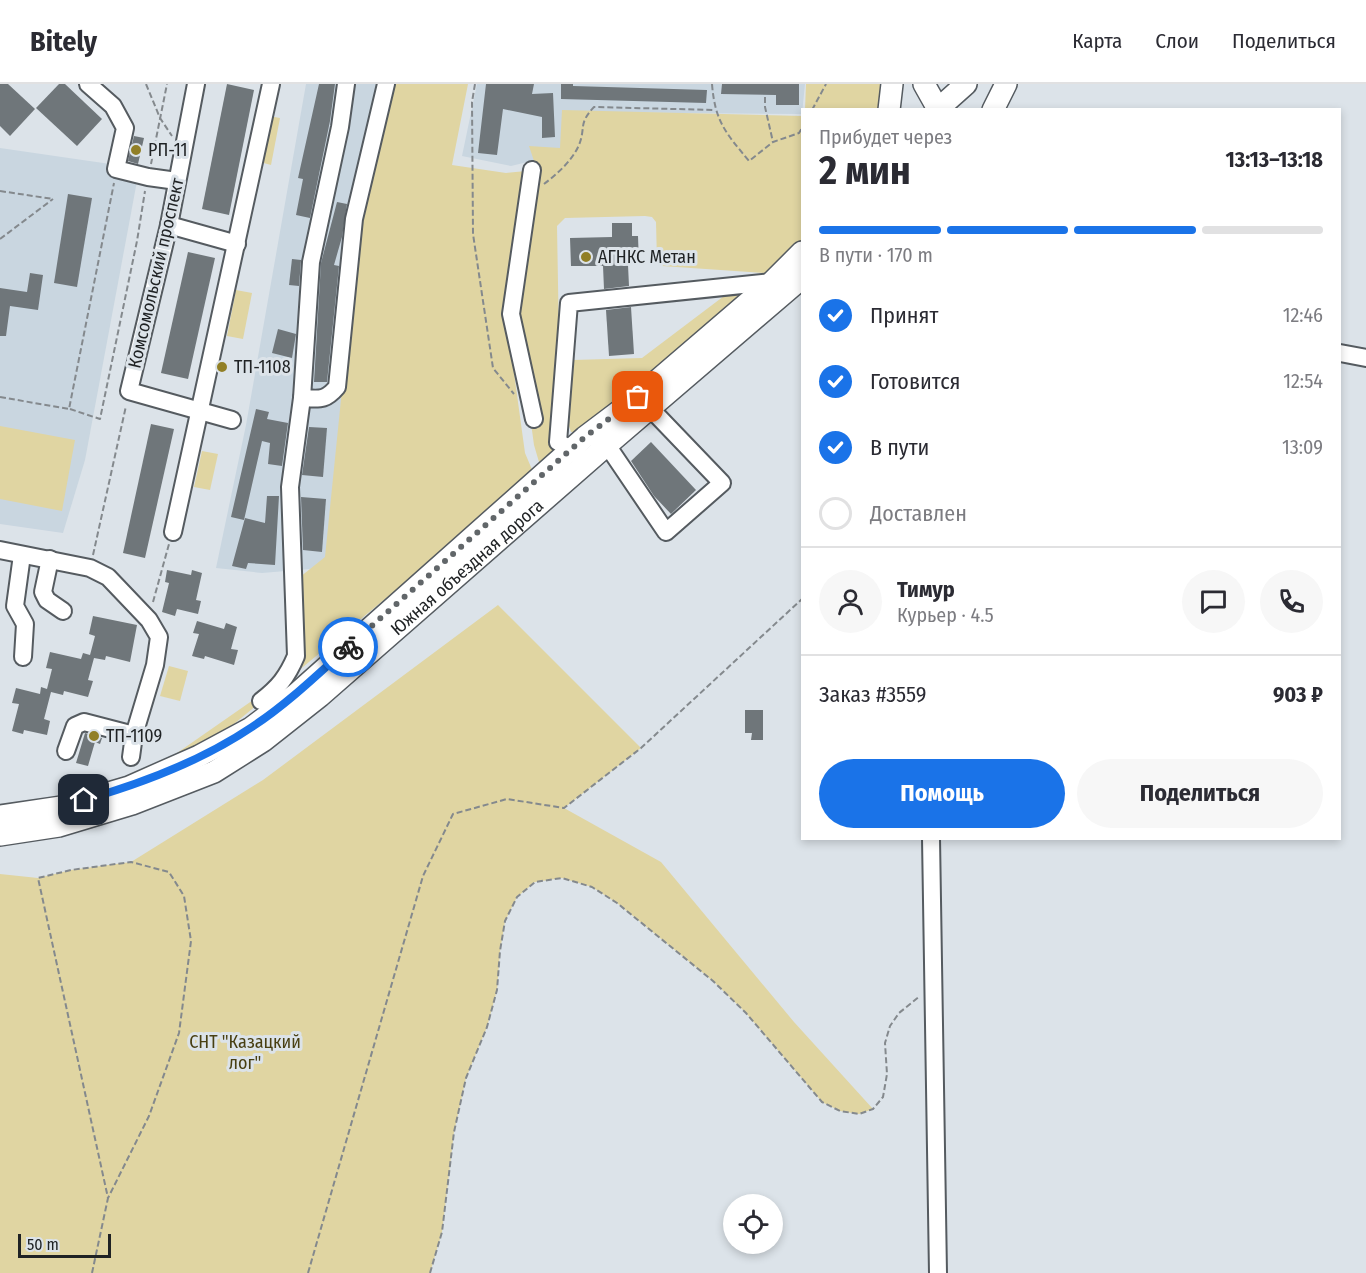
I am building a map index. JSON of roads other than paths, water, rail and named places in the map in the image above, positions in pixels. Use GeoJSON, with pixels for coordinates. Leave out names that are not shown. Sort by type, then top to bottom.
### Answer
{"type":"FeatureCollection","features":[{"type":"Feature","properties":{"kind":"main road"},"geometry":{"type":"LineString","coordinates":[[890,108],[892,84]]}},
{"type":"Feature","properties":{"kind":"main road"},"geometry":{"type":"LineString","coordinates":[[924,84],[938,108]]}},
{"type":"Feature","properties":{"kind":"main road"},"geometry":{"type":"LineString","coordinates":[[940,108],[966,84]]}},
{"type":"Feature","properties":{"kind":"main road"},"geometry":{"type":"LineString","coordinates":[[994,108],[1006,84]]}},
{"type":"Feature","properties":{"kind":"main road","name":"Южная объездная дорога"},"geometry":{"type":"LineString","coordinates":[[0,835],[59,826],[132,804],[214,772],[262,741],[320,696],[580,457],[585,437],[638,397],[772,282],[801,253]]}},
{"type":"Feature","properties":{"kind":"main road","name":"Южная объездная дорога"},"geometry":{"type":"LineString","coordinates":[[0,816],[61,807],[129,787],[199,756],[251,728],[296,695],[580,457],[607,446],[801,279]]}},
{"type":"Feature","properties":{"kind":"street"},"geometry":{"type":"LineString","coordinates":[[88,84],[113,106],[125,128],[116,169],[148,177],[177,180]]}},
{"type":"Feature","properties":{"kind":"street","name":"Комсомольский проспект"},"geometry":{"type":"LineString","coordinates":[[196,84],[170,225],[129,391],[198,411]]}},
{"type":"Feature","properties":{"kind":"street"},"geometry":{"type":"LineString","coordinates":[[173,532],[271,84]]}},
{"type":"Feature","properties":{"kind":"street"},"geometry":{"type":"LineString","coordinates":[[261,700],[277,689],[289,672],[296,656],[290,487],[302,398],[311,262],[346,84]]}},
{"type":"Feature","properties":{"kind":"street"},"geometry":{"type":"LineString","coordinates":[[302,398],[321,400],[329,396],[337,387],[354,219],[386,84]]}},
{"type":"Feature","properties":{"kind":"street"},"geometry":{"type":"LineString","coordinates":[[532,170],[511,314],[534,419]]}},
{"type":"Feature","properties":{"kind":"street"},"geometry":{"type":"LineString","coordinates":[[170,225],[237,244]]}},
{"type":"Feature","properties":{"kind":"street"},"geometry":{"type":"LineString","coordinates":[[580,457],[558,442],[569,303],[772,282]]}},
{"type":"Feature","properties":{"kind":"street"},"geometry":{"type":"LineString","coordinates":[[1341,353],[1366,358]]}},
{"type":"Feature","properties":{"kind":"street"},"geometry":{"type":"LineString","coordinates":[[607,446],[666,532],[722,483],[650,408]]}},
{"type":"Feature","properties":{"kind":"street"},"geometry":{"type":"LineString","coordinates":[[198,411],[232,420]]}},
{"type":"Feature","properties":{"kind":"street"},"geometry":{"type":"LineString","coordinates":[[0,550],[90,568],[108,577],[148,620],[159,637],[155,665],[134,735],[131,757]]}},
{"type":"Feature","properties":{"kind":"street"},"geometry":{"type":"LineString","coordinates":[[22,555],[15,606],[25,624],[23,657]]}},
{"type":"Feature","properties":{"kind":"street"},"geometry":{"type":"LineString","coordinates":[[50,559],[43,592],[47,600],[63,611]]}},
{"type":"Feature","properties":{"kind":"street"},"geometry":{"type":"LineString","coordinates":[[66,751],[75,726],[84,722],[134,735]]}},
{"type":"Feature","properties":{"kind":"street"},"geometry":{"type":"LineString","coordinates":[[931,840],[938,1273]]}},
{"type":"Feature","properties":{"kind":"place","name":"РП-11"},"geometry":{"type":"Point","coordinates":[136,150]}},
{"type":"Feature","properties":{"kind":"place","name":"АГНКС Метан"},"geometry":{"type":"Point","coordinates":[586,257]}},
{"type":"Feature","properties":{"kind":"place","name":"ТП-1108"},"geometry":{"type":"Point","coordinates":[222,367]}},
{"type":"Feature","properties":{"kind":"place","name":"ТП-1109"},"geometry":{"type":"Point","coordinates":[94,736]}},
{"type":"Feature","properties":{"kind":"park label","name":"СНТ \"Казацкий лог\""},"geometry":{"type":"Point","coordinates":[245,1052]}}]}
